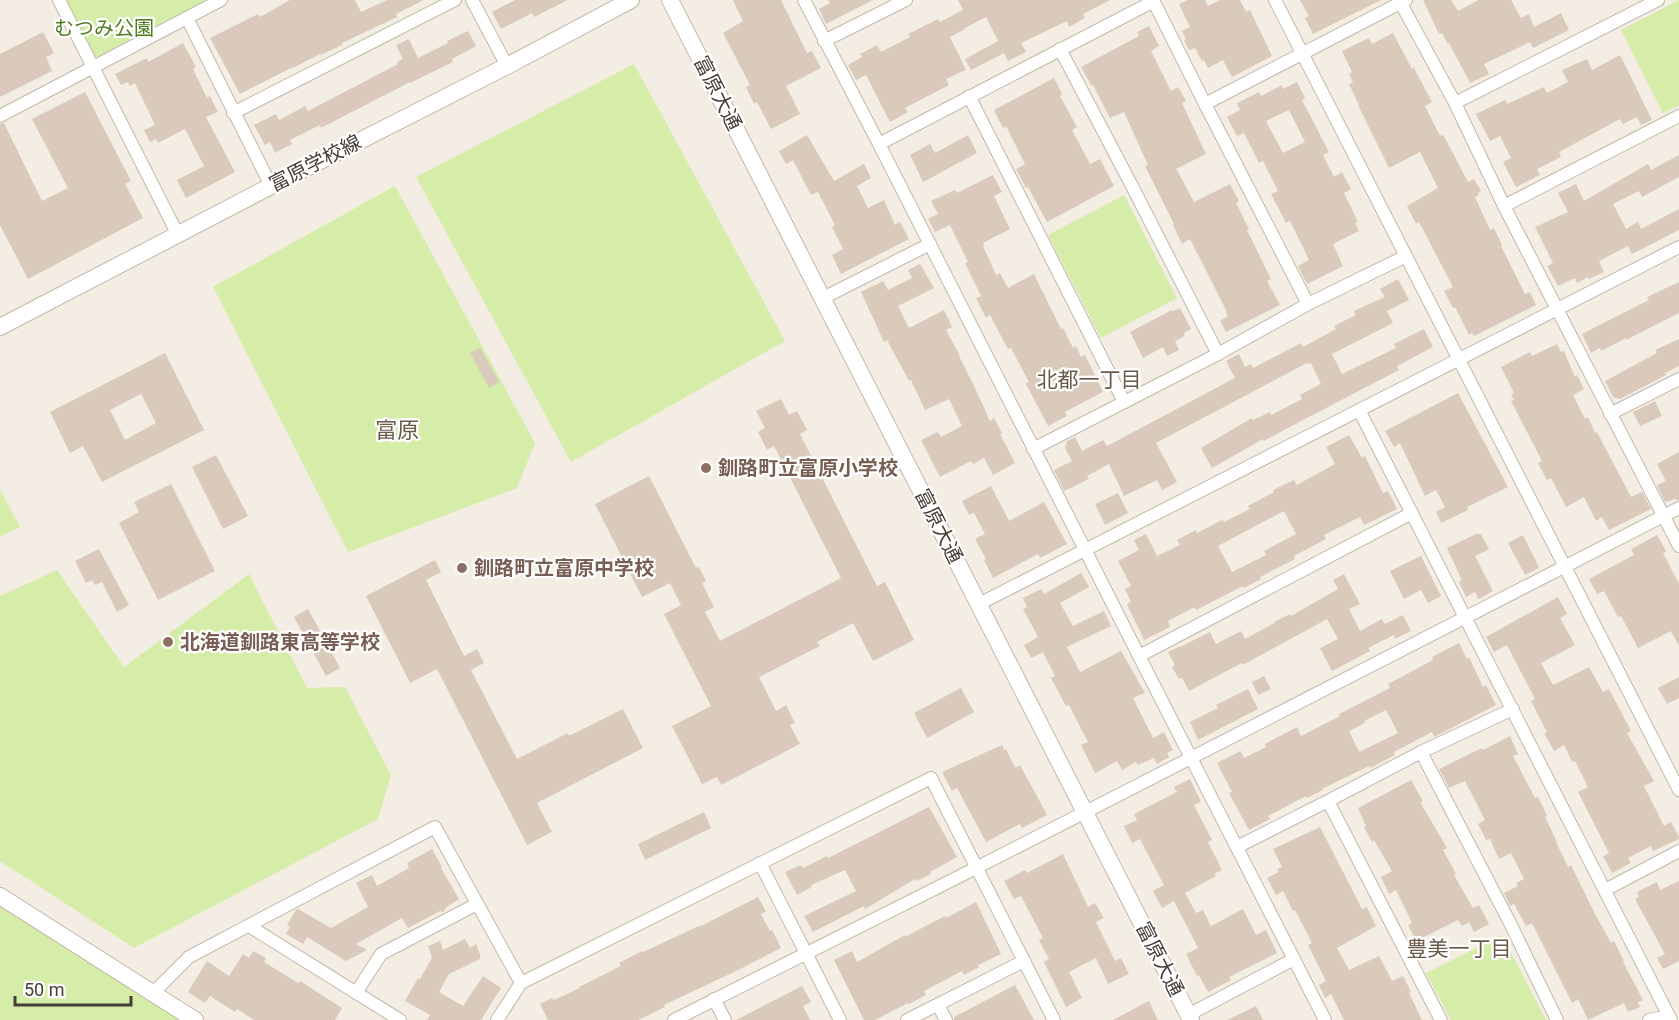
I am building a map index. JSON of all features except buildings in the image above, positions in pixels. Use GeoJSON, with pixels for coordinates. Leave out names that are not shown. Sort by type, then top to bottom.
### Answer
{"type":"FeatureCollection","features":[{"type":"Feature","properties":{"kind":"street"},"geometry":{"type":"LineString","coordinates":[[59,0],[178,235]]}},
{"type":"Feature","properties":{"kind":"street"},"geometry":{"type":"LineString","coordinates":[[0,116],[221,0]]}},
{"type":"Feature","properties":{"kind":"street"},"geometry":{"type":"LineString","coordinates":[[233,113],[455,0]]}},
{"type":"Feature","properties":{"kind":"street"},"geometry":{"type":"LineString","coordinates":[[472,0],[507,66]]}},
{"type":"Feature","properties":{"kind":"street","name":"富原学校線"},"geometry":{"type":"LineString","coordinates":[[0,327],[631,0]]}},
{"type":"Feature","properties":{"kind":"street","name":"富原大通"},"geometry":{"type":"LineString","coordinates":[[670,0],[1190,1018]]}},
{"type":"Feature","properties":{"kind":"street"},"geometry":{"type":"LineString","coordinates":[[804,0],[1325,1020]]}},
{"type":"Feature","properties":{"kind":"street"},"geometry":{"type":"LineString","coordinates":[[824,41],[906,0]]}},
{"type":"Feature","properties":{"kind":"street"},"geometry":{"type":"LineString","coordinates":[[1275,0],[1679,790]]}},
{"type":"Feature","properties":{"kind":"street"},"geometry":{"type":"LineString","coordinates":[[1455,103],[1658,0]]}},
{"type":"Feature","properties":{"kind":"street"},"geometry":{"type":"LineString","coordinates":[[879,144],[1153,1],[1308,304]]}},
{"type":"Feature","properties":{"kind":"street"},"geometry":{"type":"LineString","coordinates":[[1204,104],[1402,1],[1556,309],[1679,546]]}},
{"type":"Feature","properties":{"kind":"street"},"geometry":{"type":"LineString","coordinates":[[187,18],[271,186]]}},
{"type":"Feature","properties":{"kind":"street"},"geometry":{"type":"LineString","coordinates":[[1060,49],[1218,354]]}},
{"type":"Feature","properties":{"kind":"street"},"geometry":{"type":"LineString","coordinates":[[969,96],[1124,402]]}},
{"type":"Feature","properties":{"kind":"street"},"geometry":{"type":"LineString","coordinates":[[1504,206],[1679,116]]}},
{"type":"Feature","properties":{"kind":"street"},"geometry":{"type":"LineString","coordinates":[[823,298],[930,244]]}},
{"type":"Feature","properties":{"kind":"street"},"geometry":{"type":"LineString","coordinates":[[979,604],[1679,247]]}},
{"type":"Feature","properties":{"kind":"street"},"geometry":{"type":"LineString","coordinates":[[1033,449],[1218,354],[1308,304],[1406,256]]}},
{"type":"Feature","properties":{"kind":"street"},"geometry":{"type":"LineString","coordinates":[[1610,414],[1679,379]]}},
{"type":"Feature","properties":{"kind":"street"},"geometry":{"type":"LineString","coordinates":[[1359,410],[1670,1018],[1649,1020]]}},
{"type":"Feature","properties":{"kind":"street"},"geometry":{"type":"LineString","coordinates":[[674,1020],[1679,508]]}},
{"type":"Feature","properties":{"kind":"street"},"geometry":{"type":"LineString","coordinates":[[1138,656],[1412,513]]}},
{"type":"Feature","properties":{"kind":"street"},"geometry":{"type":"LineString","coordinates":[[1237,847],[1421,752],[1513,709]]}},
{"type":"Feature","properties":{"kind":"street"},"geometry":{"type":"LineString","coordinates":[[1421,752],[1510,923],[1557,1020]]}},
{"type":"Feature","properties":{"kind":"street"},"geometry":{"type":"LineString","coordinates":[[497,1020],[520,983],[931,778],[1054,1020]]}},
{"type":"Feature","properties":{"kind":"street"},"geometry":{"type":"LineString","coordinates":[[1328,801],[1441,1020]]}},
{"type":"Feature","properties":{"kind":"street"},"geometry":{"type":"LineString","coordinates":[[152,993],[189,957],[435,827],[520,983]]}},
{"type":"Feature","properties":{"kind":"street"},"geometry":{"type":"LineString","coordinates":[[1605,890],[1679,851]]}},
{"type":"Feature","properties":{"kind":"street"},"geometry":{"type":"LineString","coordinates":[[760,863],[840,1020]]}},
{"type":"Feature","properties":{"kind":"street"},"geometry":{"type":"LineString","coordinates":[[0,896],[195,1020]]}},
{"type":"Feature","properties":{"kind":"street"},"geometry":{"type":"LineString","coordinates":[[357,993],[381,954],[477,904]]}},
{"type":"Feature","properties":{"kind":"street"},"geometry":{"type":"LineString","coordinates":[[249,926],[400,1020]]}},
{"type":"Feature","properties":{"kind":"street"},"geometry":{"type":"LineString","coordinates":[[1190,1018],[1294,959]]}},
{"type":"Feature","properties":{"kind":"street"},"geometry":{"type":"LineString","coordinates":[[907,1020],[1024,961]]}},
{"type":"Feature","properties":{"kind":"street"},"geometry":{"type":"LineString","coordinates":[[714,999],[724,1020]]}},
{"type":"Feature","properties":{"kind":"street"},"geometry":{"type":"LineString","coordinates":[[938,1005],[946,1020]]}},
{"type":"Feature","properties":{"kind":"green space","name":"むつみ公園"},"geometry":{"type":"Polygon","coordinates":[[[59,0],[220,0],[93,66],[59,0]]]}},
{"type":"Feature","properties":{"kind":"green space"},"geometry":{"type":"Polygon","coordinates":[[[1679,0],[1679,105],[1663,113],[1621,30],[1679,0]]]}},
{"type":"Feature","properties":{"kind":"green space"},"geometry":{"type":"Polygon","coordinates":[[[634,64],[785,341],[571,462],[416,177],[634,64]]]}},
{"type":"Feature","properties":{"kind":"green space"},"geometry":{"type":"Polygon","coordinates":[[[395,186],[535,443],[517,488],[348,552],[213,287],[395,186]]]}},
{"type":"Feature","properties":{"kind":"green space"},"geometry":{"type":"Polygon","coordinates":[[[1124,195],[1177,298],[1101,338],[1048,235],[1124,195]]]}},
{"type":"Feature","properties":{"kind":"green space"},"geometry":{"type":"Polygon","coordinates":[[[0,489],[20,527],[0,537],[0,489]]]}},
{"type":"Feature","properties":{"kind":"green space"},"geometry":{"type":"Polygon","coordinates":[[[57,570],[124,667],[249,574],[307,688],[345,687],[391,775],[378,819],[134,948],[0,861],[0,596],[57,570]]]}},
{"type":"Feature","properties":{"kind":"green space"},"geometry":{"type":"Polygon","coordinates":[[[0,896],[195,1020],[0,1020],[0,896]]]}},
{"type":"Feature","properties":{"kind":"green space"},"geometry":{"type":"Polygon","coordinates":[[[1502,935],[1546,1020],[1451,1020],[1426,973],[1502,935]]]}},
{"type":"Feature","properties":{"kind":"place","name":"釧路町立富原小学校"},"geometry":{"type":"Point","coordinates":[706,468]}},
{"type":"Feature","properties":{"kind":"place","name":"釧路町立富原中学校"},"geometry":{"type":"Point","coordinates":[462,568]}},
{"type":"Feature","properties":{"kind":"place","name":"北海道釧路東高等学校"},"geometry":{"type":"Point","coordinates":[168,642]}},
{"type":"Feature","properties":{"kind":"district","name":"北都一丁目"},"geometry":{"type":"Point","coordinates":[1089,380]}},
{"type":"Feature","properties":{"kind":"district","name":"富原"},"geometry":{"type":"Point","coordinates":[397,430]}},
{"type":"Feature","properties":{"kind":"district","name":"豊美一丁目"},"geometry":{"type":"Point","coordinates":[1459,949]}}]}
